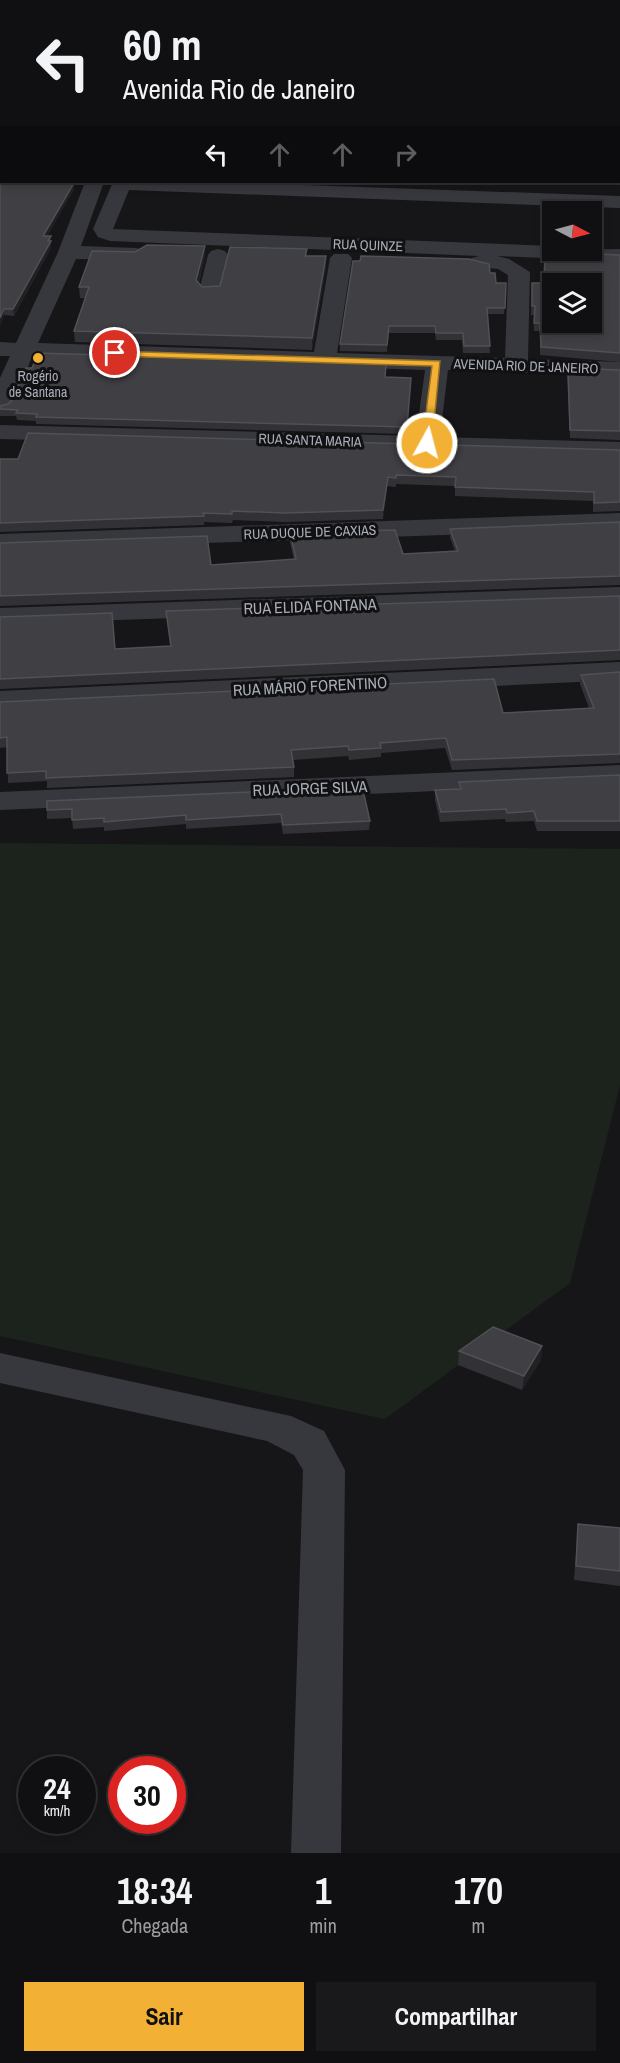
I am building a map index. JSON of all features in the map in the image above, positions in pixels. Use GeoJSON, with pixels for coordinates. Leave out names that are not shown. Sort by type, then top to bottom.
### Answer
{"type":"FeatureCollection","features":[{"type":"Feature","properties":{"kind":"street"},"geometry":{"type":"LineString","coordinates":[[612,0],[620,0]]}},
{"type":"Feature","properties":{"kind":"street"},"geometry":{"type":"LineString","coordinates":[[0,404],[11,350],[68,252],[94,183]]}},
{"type":"Feature","properties":{"kind":"street"},"geometry":{"type":"LineString","coordinates":[[121,183],[620,202]]}},
{"type":"Feature","properties":{"kind":"street","name":"RUA QUINZE"},"geometry":{"type":"LineString","coordinates":[[121,183],[103,229],[105,233],[117,236],[620,255]]}},
{"type":"Feature","properties":{"kind":"street"},"geometry":{"type":"LineString","coordinates":[[68,252],[502,263],[519,272],[516,365]]}},
{"type":"Feature","properties":{"kind":"street"},"geometry":{"type":"LineString","coordinates":[[210,291],[218,255]]}},
{"type":"Feature","properties":{"kind":"street"},"geometry":{"type":"LineString","coordinates":[[324,360],[341,258]]}},
{"type":"Feature","properties":{"kind":"street","name":"AVENIDA RIO DE JANEIRO"},"geometry":{"type":"LineString","coordinates":[[11,350],[620,369]]}},
{"type":"Feature","properties":{"kind":"street"},"geometry":{"type":"LineString","coordinates":[[427,443],[437,363]]}},
{"type":"Feature","properties":{"kind":"street","name":"RUA SANTA MARIA"},"geometry":{"type":"LineString","coordinates":[[0,432],[620,449]]}},
{"type":"Feature","properties":{"kind":"street","name":"RUA DUQUE DE CAXIAS"},"geometry":{"type":"LineString","coordinates":[[0,542],[620,522]]}},
{"type":"Feature","properties":{"kind":"street","name":"RUA ELIDA FONTANA"},"geometry":{"type":"LineString","coordinates":[[0,616],[620,595]]}},
{"type":"Feature","properties":{"kind":"street","name":"RUA MÁRIO FORENTINO"},"geometry":{"type":"LineString","coordinates":[[0,700],[620,671]]}},
{"type":"Feature","properties":{"kind":"street","name":"RUA JORGE SILVA"},"geometry":{"type":"LineString","coordinates":[[0,801],[620,774]]}},
{"type":"Feature","properties":{"kind":"street"},"geometry":{"type":"LineString","coordinates":[[0,1368],[276,1427],[309,1443],[324,1470],[316,1853]]}},
{"type":"Feature","properties":{"kind":"shaded area"},"geometry":{"type":"Polygon","coordinates":[[[0,843],[620,849],[620,1085],[570,1283],[385,1419],[0,1336],[0,843]]]}},
{"type":"Feature","properties":{"kind":"building"},"geometry":{"type":"Polygon","coordinates":[[[0,183],[74,183],[43,236],[51,236],[48,241],[51,241],[13,309],[4,309],[0,318],[0,183]]]}},
{"type":"Feature","properties":{"kind":"building"},"geometry":{"type":"Polygon","coordinates":[[[147,245],[205,246],[196,280],[202,287],[220,286],[230,247],[307,249],[305,256],[326,256],[312,338],[74,331],[89,287],[79,287],[92,251],[135,252],[147,245]]]}},
{"type":"Feature","properties":{"kind":"building"},"geometry":{"type":"Polygon","coordinates":[[[602,254],[620,255],[620,353],[541,347],[540,323],[534,323],[535,306],[532,306],[532,283],[542,283],[542,333],[602,333],[602,273],[544,273],[545,261],[602,261],[602,254]]]}},
{"type":"Feature","properties":{"kind":"building"},"geometry":{"type":"Polygon","coordinates":[[[361,256],[469,259],[489,264],[490,273],[495,273],[496,283],[506,283],[505,308],[487,308],[490,346],[464,346],[463,333],[436,333],[435,326],[389,326],[387,345],[340,344],[353,261],[360,261],[361,256]]]}},
{"type":"Feature","properties":{"kind":"building"},"geometry":{"type":"Polygon","coordinates":[[[38,353],[386,364],[385,377],[411,378],[407,427],[36,417],[37,414],[16,413],[18,410],[0,409],[0,406],[8,404],[13,399],[26,368],[32,368],[38,353]]]}},
{"type":"Feature","properties":{"kind":"building"},"geometry":{"type":"Polygon","coordinates":[[[568,368],[620,370],[620,431],[570,430],[568,368]]]}},
{"type":"Feature","properties":{"kind":"building"},"geometry":{"type":"Polygon","coordinates":[[[28,433],[620,450],[620,502],[594,503],[594,492],[455,487],[456,477],[396,475],[396,478],[388,477],[383,510],[285,513],[232,511],[232,514],[203,513],[204,516],[0,523],[0,459],[18,459],[28,433]]]}},
{"type":"Feature","properties":{"kind":"building"},"geometry":{"type":"Polygon","coordinates":[[[620,522],[620,576],[0,596],[0,543],[207,536],[211,565],[296,559],[290,533],[395,530],[403,554],[458,551],[450,529],[620,522]]]}},
{"type":"Feature","properties":{"kind":"building"},"geometry":{"type":"Polygon","coordinates":[[[620,596],[620,650],[0,679],[0,617],[112,613],[115,649],[171,646],[166,611],[620,596]]]}},
{"type":"Feature","properties":{"kind":"building"},"geometry":{"type":"Polygon","coordinates":[[[620,672],[620,754],[452,760],[446,738],[380,743],[381,748],[349,750],[348,746],[291,750],[294,767],[46,778],[46,771],[7,773],[7,737],[0,738],[0,702],[494,679],[503,713],[594,708],[581,675],[620,672]]]}},
{"type":"Feature","properties":{"kind":"building"},"geometry":{"type":"Polygon","coordinates":[[[620,775],[620,821],[537,821],[534,811],[507,813],[506,809],[441,812],[435,790],[461,789],[459,782],[620,775]]]}},
{"type":"Feature","properties":{"kind":"building"},"geometry":{"type":"Polygon","coordinates":[[[298,790],[299,794],[363,790],[370,821],[283,825],[281,814],[186,820],[186,815],[104,822],[104,818],[72,820],[72,809],[47,810],[47,801],[298,790]]]}},
{"type":"Feature","properties":{"kind":"building"},"geometry":{"type":"Polygon","coordinates":[[[493,1327],[542,1346],[524,1376],[459,1351],[493,1327]]]}},
{"type":"Feature","properties":{"kind":"building"},"geometry":{"type":"Polygon","coordinates":[[[578,1524],[620,1528],[620,1571],[576,1566],[578,1524]]]}},
{"type":"Feature","properties":{"kind":"place","name":"Rogério de Santana"},"geometry":{"type":"Point","coordinates":[38,358]}},
{"type":"Feature","properties":{"kind":"route"},"geometry":{"type":"LineString","coordinates":[[115,353],[437,363],[427,443]]}}]}
